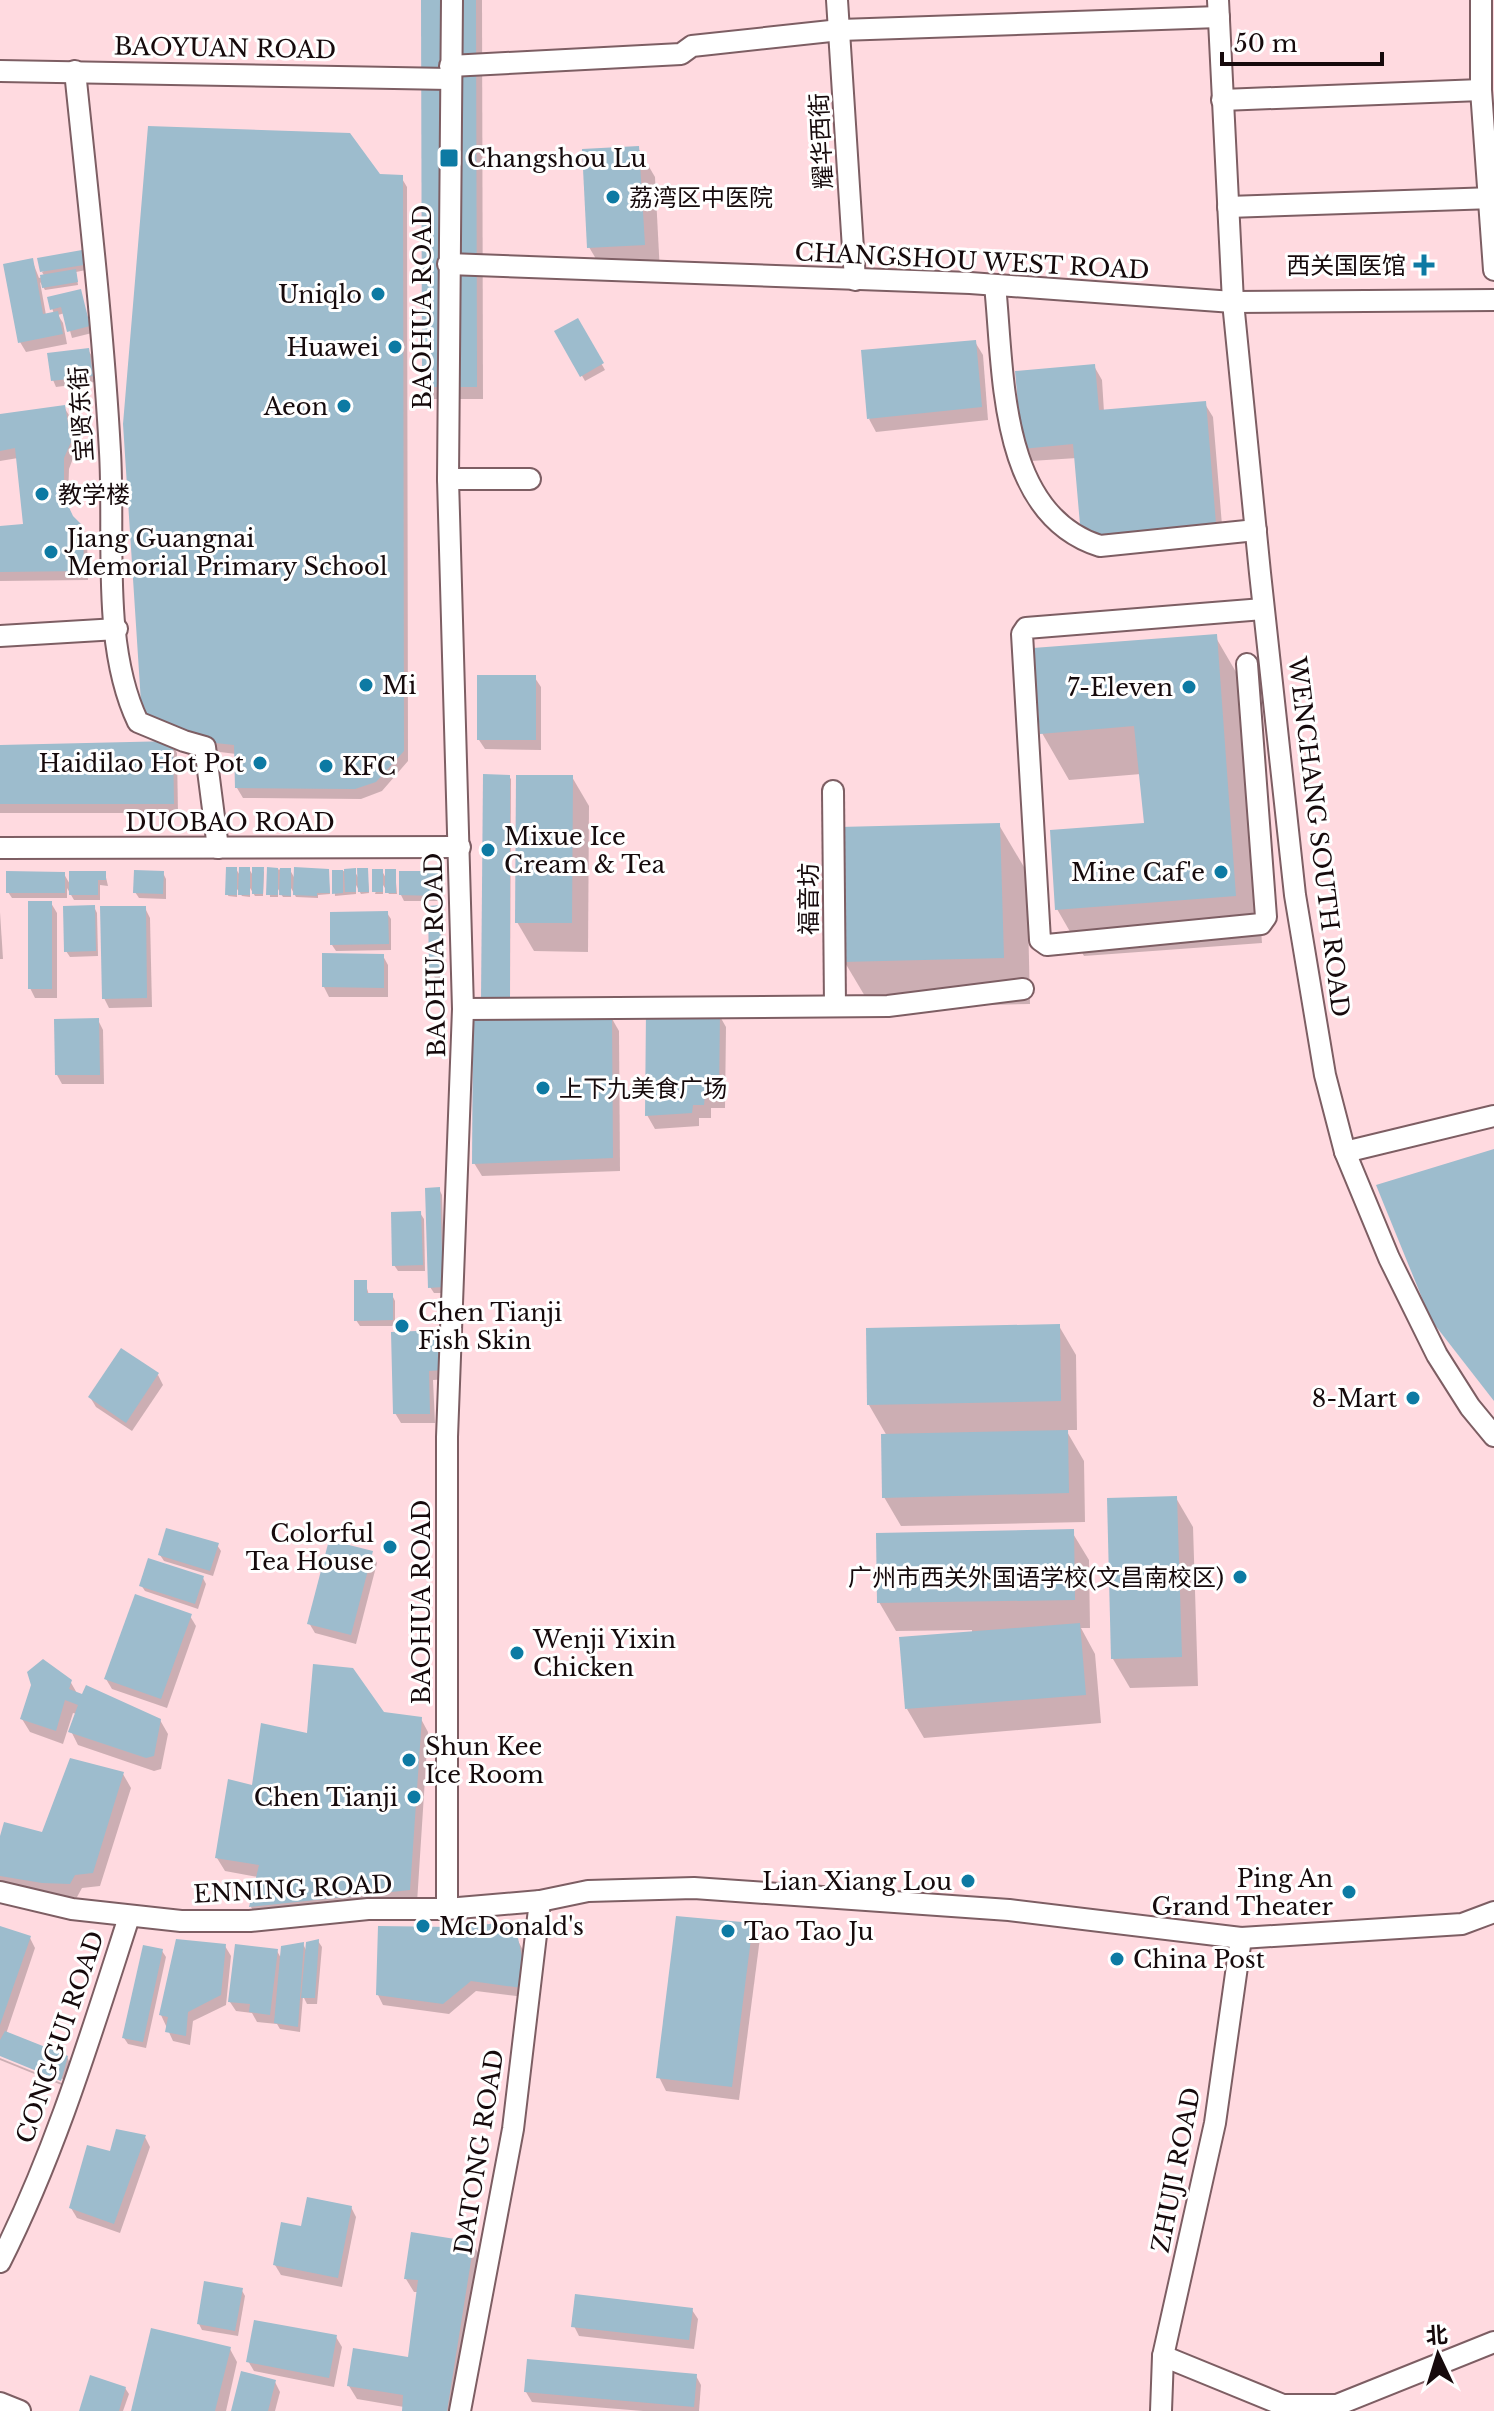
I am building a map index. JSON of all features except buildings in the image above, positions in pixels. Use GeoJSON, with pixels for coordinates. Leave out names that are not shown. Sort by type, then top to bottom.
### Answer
{"type":"FeatureCollection","features":[{"type":"Feature","properties":{"kind":"street","name":"BAOHUA ROAD"},"geometry":{"type":"LineString","coordinates":[[447,1909],[447,1437],[463,1009],[448,479],[452,0]]}},
{"type":"Feature","properties":{"kind":"street","name":"耀华西街"},"geometry":{"type":"LineString","coordinates":[[837,0],[855,280]]}},
{"type":"Feature","properties":{"kind":"street"},"geometry":{"type":"LineString","coordinates":[[1481,0],[1481,90],[1492,199],[1494,270]]}},
{"type":"Feature","properties":{"kind":"street","name":"BAOYUAN ROAD"},"geometry":{"type":"LineString","coordinates":[[0,71],[450,73],[681,54],[692,46],[840,30],[1219,8]]}},
{"type":"Feature","properties":{"kind":"street","name":"WENCHANG SOUTH ROAD"},"geometry":{"type":"LineString","coordinates":[[1219,8],[1233,302],[1263,609],[1300,922],[1325,1075],[1345,1152],[1369,1215],[1418,1320],[1455,1385],[1494,1436]]}},
{"type":"Feature","properties":{"kind":"street","name":"宝贤东街"},"geometry":{"type":"LineString","coordinates":[[75,71],[102,331],[111,455],[117,629],[124,687],[138,722],[205,747],[218,848]]}},
{"type":"Feature","properties":{"kind":"street"},"geometry":{"type":"LineString","coordinates":[[1222,100],[1481,90]]}},
{"type":"Feature","properties":{"kind":"street"},"geometry":{"type":"LineString","coordinates":[[1228,207],[1492,199]]}},
{"type":"Feature","properties":{"kind":"street","name":"CHANGSHOU WEST ROAD"},"geometry":{"type":"LineString","coordinates":[[448,264],[995,285],[1233,302],[1494,300]]}},
{"type":"Feature","properties":{"kind":"street"},"geometry":{"type":"LineString","coordinates":[[995,285],[1011,437],[1029,483],[1059,524],[1084,541],[1100,546],[1256,530]]}},
{"type":"Feature","properties":{"kind":"street"},"geometry":{"type":"LineString","coordinates":[[448,479],[530,479]]}},
{"type":"Feature","properties":{"kind":"street"},"geometry":{"type":"LineString","coordinates":[[1263,609],[1026,628],[1022,634],[1040,940],[1047,945],[1300,922]]}},
{"type":"Feature","properties":{"kind":"street"},"geometry":{"type":"LineString","coordinates":[[0,636],[117,629]]}},
{"type":"Feature","properties":{"kind":"street"},"geometry":{"type":"LineString","coordinates":[[1247,664],[1266,917],[1261,924]]}},
{"type":"Feature","properties":{"kind":"street","name":"福音坊"},"geometry":{"type":"LineString","coordinates":[[833,791],[835,1006]]}},
{"type":"Feature","properties":{"kind":"street","name":"DUOBAO ROAD"},"geometry":{"type":"LineString","coordinates":[[0,848],[460,847]]}},
{"type":"Feature","properties":{"kind":"street"},"geometry":{"type":"LineString","coordinates":[[463,1009],[888,1006],[1023,989]]}},
{"type":"Feature","properties":{"kind":"street"},"geometry":{"type":"LineString","coordinates":[[1345,1152],[1494,1116]]}},
{"type":"Feature","properties":{"kind":"street","name":"ENNING ROAD"},"geometry":{"type":"LineString","coordinates":[[0,1892],[72,1909],[129,1917],[250,1921],[368,1909],[447,1909],[540,1901],[588,1891],[725,1890],[1009,1910],[1241,1938],[1462,1924],[1494,1912]]}},
{"type":"Feature","properties":{"kind":"street","name":"DATONG ROAD"},"geometry":{"type":"LineString","coordinates":[[460,2411],[513,2129],[540,1901]]}},
{"type":"Feature","properties":{"kind":"street","name":"CONGGUI ROAD"},"geometry":{"type":"LineString","coordinates":[[0,2262],[49,2154],[76,2083],[129,1917]]}},
{"type":"Feature","properties":{"kind":"street","name":"ZHUJI ROAD"},"geometry":{"type":"LineString","coordinates":[[1161,2411],[1163,2356],[1215,2123],[1241,1938]]}},
{"type":"Feature","properties":{"kind":"street"},"geometry":{"type":"LineString","coordinates":[[1163,2356],[1283,2405],[1337,2405],[1494,2342]]}},
{"type":"Feature","properties":{"kind":"street"},"geometry":{"type":"LineString","coordinates":[[0,2403],[20,2411]]}},
{"type":"Feature","properties":{"kind":"place","name":"Changshou Lu"},"geometry":{"type":"Point","coordinates":[449,158]}},
{"type":"Feature","properties":{"kind":"place","name":"荔湾区中医院"},"geometry":{"type":"Point","coordinates":[613,197]}},
{"type":"Feature","properties":{"kind":"place","name":"西关国医馆"},"geometry":{"type":"Point","coordinates":[1424,265]}},
{"type":"Feature","properties":{"kind":"place","name":"Uniqlo"},"geometry":{"type":"Point","coordinates":[378,294]}},
{"type":"Feature","properties":{"kind":"place","name":"Huawei"},"geometry":{"type":"Point","coordinates":[395,347]}},
{"type":"Feature","properties":{"kind":"place","name":"Aeon"},"geometry":{"type":"Point","coordinates":[344,406]}},
{"type":"Feature","properties":{"kind":"place","name":"教学楼"},"geometry":{"type":"Point","coordinates":[42,494]}},
{"type":"Feature","properties":{"kind":"place","name":"Jiang Guangnai Memorial Primary School"},"geometry":{"type":"Point","coordinates":[51,552]}},
{"type":"Feature","properties":{"kind":"place","name":"Mi"},"geometry":{"type":"Point","coordinates":[366,685]}},
{"type":"Feature","properties":{"kind":"place","name":"7-Eleven"},"geometry":{"type":"Point","coordinates":[1189,687]}},
{"type":"Feature","properties":{"kind":"place","name":"Haidilao Hot Pot"},"geometry":{"type":"Point","coordinates":[260,763]}},
{"type":"Feature","properties":{"kind":"place","name":"KFC"},"geometry":{"type":"Point","coordinates":[326,766]}},
{"type":"Feature","properties":{"kind":"place","name":"Mixue Ice Cream & Tea"},"geometry":{"type":"Point","coordinates":[488,850]}},
{"type":"Feature","properties":{"kind":"place","name":"Mine Caf'e"},"geometry":{"type":"Point","coordinates":[1221,872]}},
{"type":"Feature","properties":{"kind":"place","name":"上下九美食广场"},"geometry":{"type":"Point","coordinates":[543,1088]}},
{"type":"Feature","properties":{"kind":"place","name":"Chen Tianji Fish Skin"},"geometry":{"type":"Point","coordinates":[402,1326]}},
{"type":"Feature","properties":{"kind":"place","name":"8-Mart"},"geometry":{"type":"Point","coordinates":[1413,1398]}},
{"type":"Feature","properties":{"kind":"place","name":"Colorful Tea House"},"geometry":{"type":"Point","coordinates":[390,1547]}},
{"type":"Feature","properties":{"kind":"place","name":"广州市西关外国语学校(文昌南校区)"},"geometry":{"type":"Point","coordinates":[1240,1577]}},
{"type":"Feature","properties":{"kind":"place","name":"Wenji Yixin Chicken"},"geometry":{"type":"Point","coordinates":[517,1653]}},
{"type":"Feature","properties":{"kind":"place","name":"Shun Kee Ice Room"},"geometry":{"type":"Point","coordinates":[409,1760]}},
{"type":"Feature","properties":{"kind":"place","name":"Chen Tianji"},"geometry":{"type":"Point","coordinates":[414,1797]}},
{"type":"Feature","properties":{"kind":"place","name":"Lian Xiang Lou"},"geometry":{"type":"Point","coordinates":[968,1881]}},
{"type":"Feature","properties":{"kind":"place","name":"Ping An Grand Theater"},"geometry":{"type":"Point","coordinates":[1349,1892]}},
{"type":"Feature","properties":{"kind":"place","name":"McDonald's"},"geometry":{"type":"Point","coordinates":[423,1926]}},
{"type":"Feature","properties":{"kind":"place","name":"Tao Tao Ju"},"geometry":{"type":"Point","coordinates":[728,1931]}},
{"type":"Feature","properties":{"kind":"place","name":"China Post"},"geometry":{"type":"Point","coordinates":[1117,1959]}}]}
